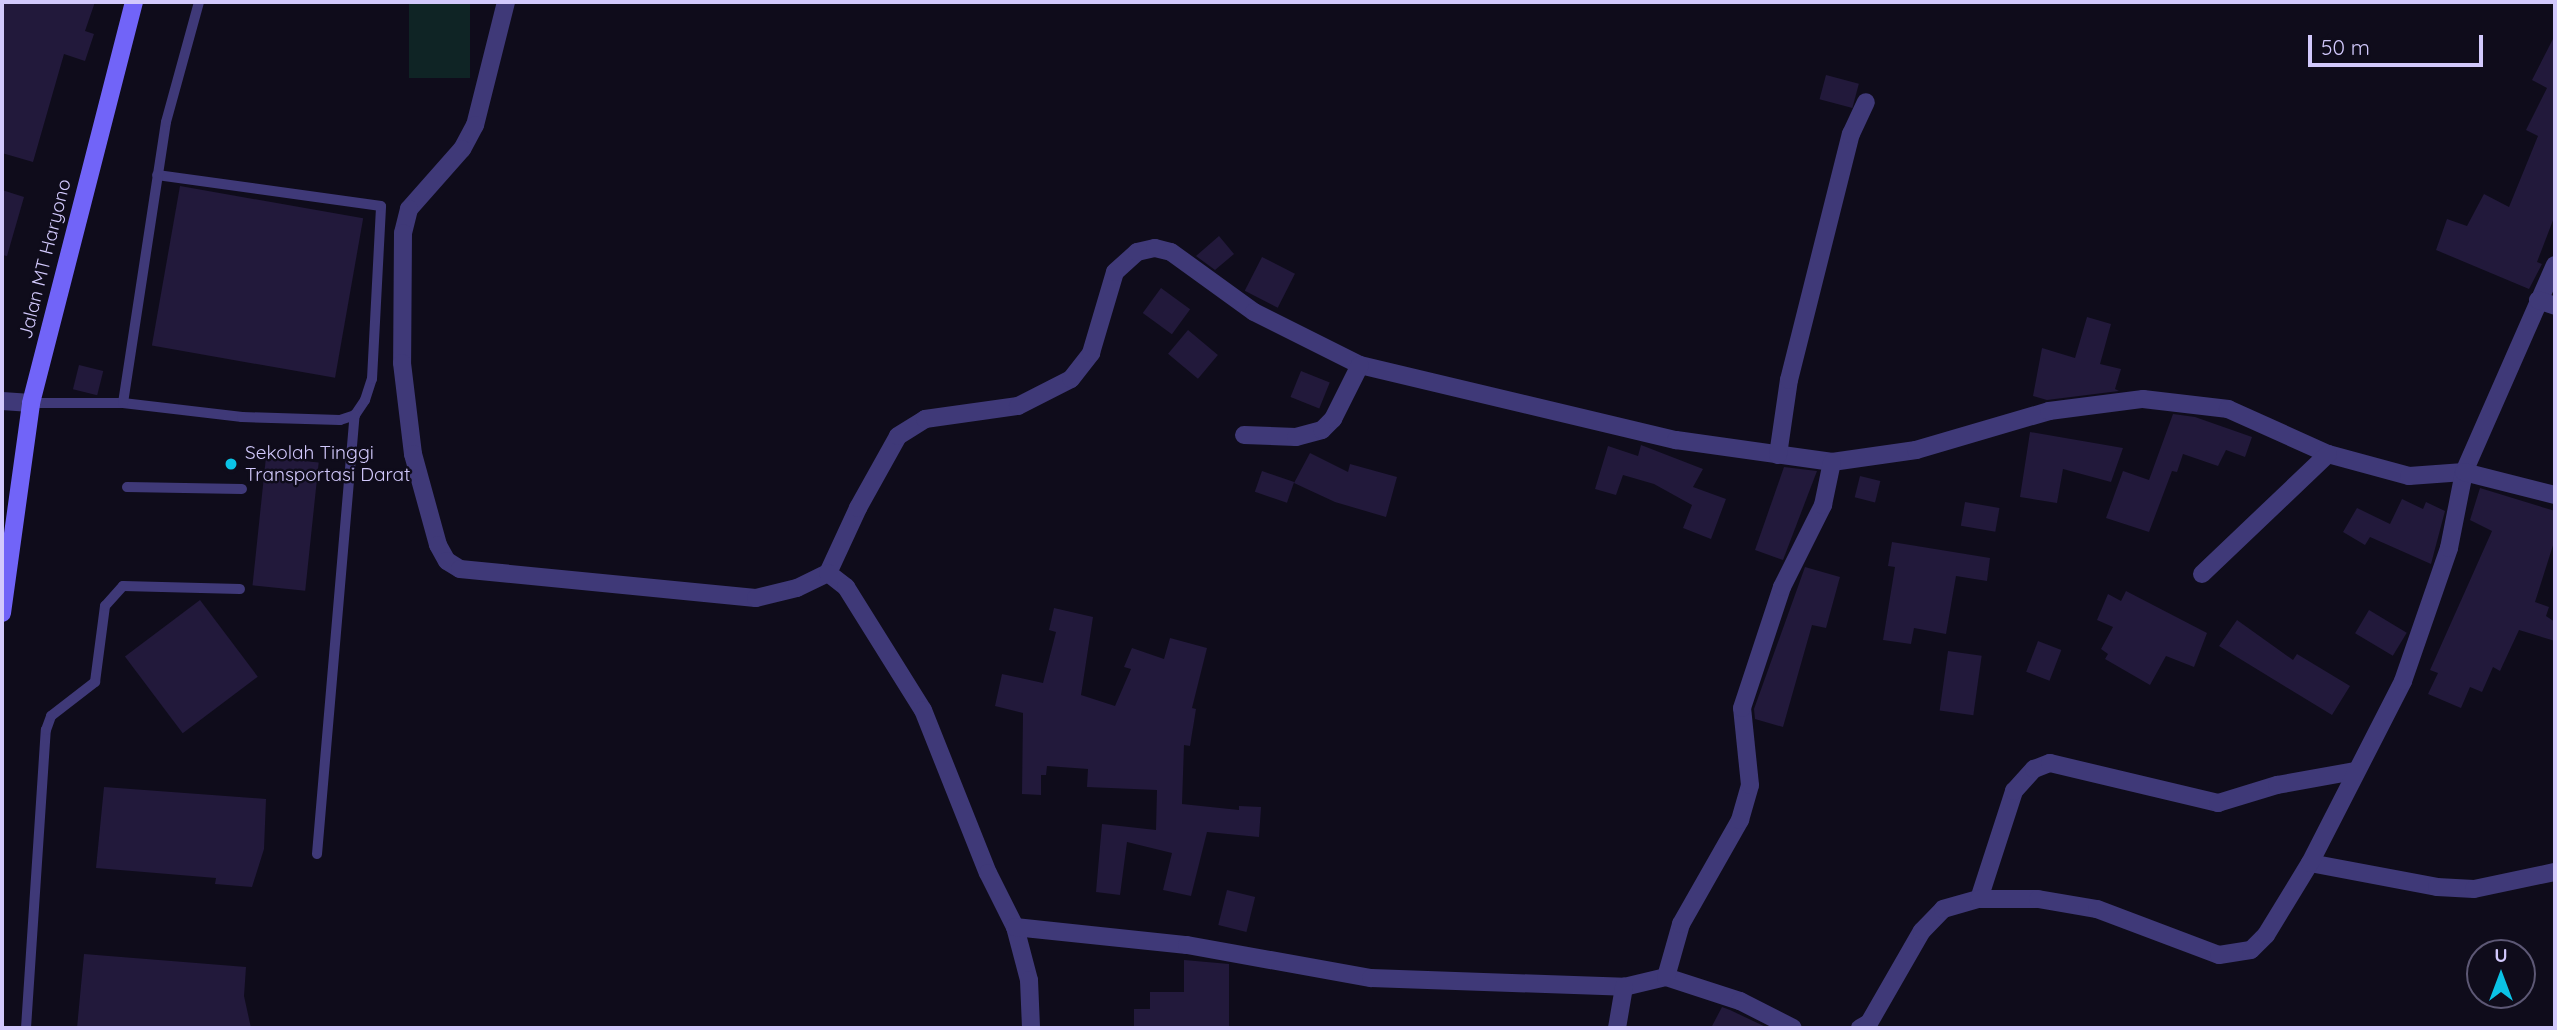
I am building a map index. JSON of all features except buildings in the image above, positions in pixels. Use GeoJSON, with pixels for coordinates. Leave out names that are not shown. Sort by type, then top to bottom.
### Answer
{"type":"FeatureCollection","features":[{"type":"Feature","properties":{"kind":"main road","name":"Jalan MT Haryono"},"geometry":{"type":"LineString","coordinates":[[2,613],[31,403],[134,2]]}},
{"type":"Feature","properties":{"kind":"street"},"geometry":{"type":"LineString","coordinates":[[506,2],[474,125],[462,149],[409,209],[403,233],[402,363],[413,454],[447,561],[460,569],[756,598],[775,596],[828,573],[858,508],[898,436],[925,419],[1018,406],[1071,379],[1091,354],[1115,272],[1137,252],[1171,251],[1254,312],[1360,365],[1676,440],[1832,462],[1916,450],[2049,411],[2143,399],[2228,409],[2328,454],[2409,476],[2464,472],[2555,495]]}},
{"type":"Feature","properties":{"kind":"street"},"geometry":{"type":"LineString","coordinates":[[1777,455],[1789,380],[1851,134],[1866,102]]}},
{"type":"Feature","properties":{"kind":"street"},"geometry":{"type":"LineString","coordinates":[[1860,1028],[1869,1023],[1922,931],[1943,909],[1979,899],[2038,899],[2097,909],[2219,955],[2251,950],[2266,935],[2310,863],[2403,681],[2449,548],[2464,472],[2547,303],[2555,265]]}},
{"type":"Feature","properties":{"kind":"street"},"geometry":{"type":"LineString","coordinates":[[1244,435],[1296,437],[1322,430],[1333,419],[1360,365]]}},
{"type":"Feature","properties":{"kind":"street"},"geometry":{"type":"LineString","coordinates":[[2,401],[31,403]]}},
{"type":"Feature","properties":{"kind":"street"},"geometry":{"type":"LineString","coordinates":[[2202,573],[2328,454]]}},
{"type":"Feature","properties":{"kind":"street"},"geometry":{"type":"LineString","coordinates":[[1666,977],[1681,924],[1740,820],[1750,785],[1742,708],[1782,587],[1822,505],[1832,462]]}},
{"type":"Feature","properties":{"kind":"street"},"geometry":{"type":"LineString","coordinates":[[828,573],[846,587],[923,710],[988,873],[1015,927],[1028,980],[1031,1028]]}},
{"type":"Feature","properties":{"kind":"street"},"geometry":{"type":"LineString","coordinates":[[1979,899],[2014,790],[2034,769],[2050,763],[2218,803],[2277,785],[2355,771]]}},
{"type":"Feature","properties":{"kind":"street"},"geometry":{"type":"LineString","coordinates":[[2310,863],[2437,887],[2474,889],[2555,872]]}},
{"type":"Feature","properties":{"kind":"street"},"geometry":{"type":"LineString","coordinates":[[1015,927],[1187,945],[1371,978],[1624,987],[1666,977],[1740,1001],[1793,1028]]}},
{"type":"Feature","properties":{"kind":"street"},"geometry":{"type":"LineString","coordinates":[[1617,1028],[1624,987]]}},
{"type":"Feature","properties":{"kind":"lane"},"geometry":{"type":"LineString","coordinates":[[123,403],[169,109],[199,2]]}},
{"type":"Feature","properties":{"kind":"lane"},"geometry":{"type":"LineString","coordinates":[[157,175],[381,206],[372,379],[355,415],[317,854]]}},
{"type":"Feature","properties":{"kind":"lane"},"geometry":{"type":"LineString","coordinates":[[31,403],[123,403],[242,417],[340,420],[355,415]]}},
{"type":"Feature","properties":{"kind":"lane"},"geometry":{"type":"LineString","coordinates":[[127,487],[242,489]]}},
{"type":"Feature","properties":{"kind":"lane"},"geometry":{"type":"LineString","coordinates":[[26,1028],[46,730],[51,716],[95,682],[105,607],[123,586],[240,589]]}},
{"type":"Feature","properties":{"kind":"green space"},"geometry":{"type":"Polygon","coordinates":[[[409,2],[470,2],[470,78],[409,78],[409,2]]]}},
{"type":"Feature","properties":{"kind":"place","name":"Sekolah Tinggi Transportasi Darat"},"geometry":{"type":"Point","coordinates":[231,464]}}]}
